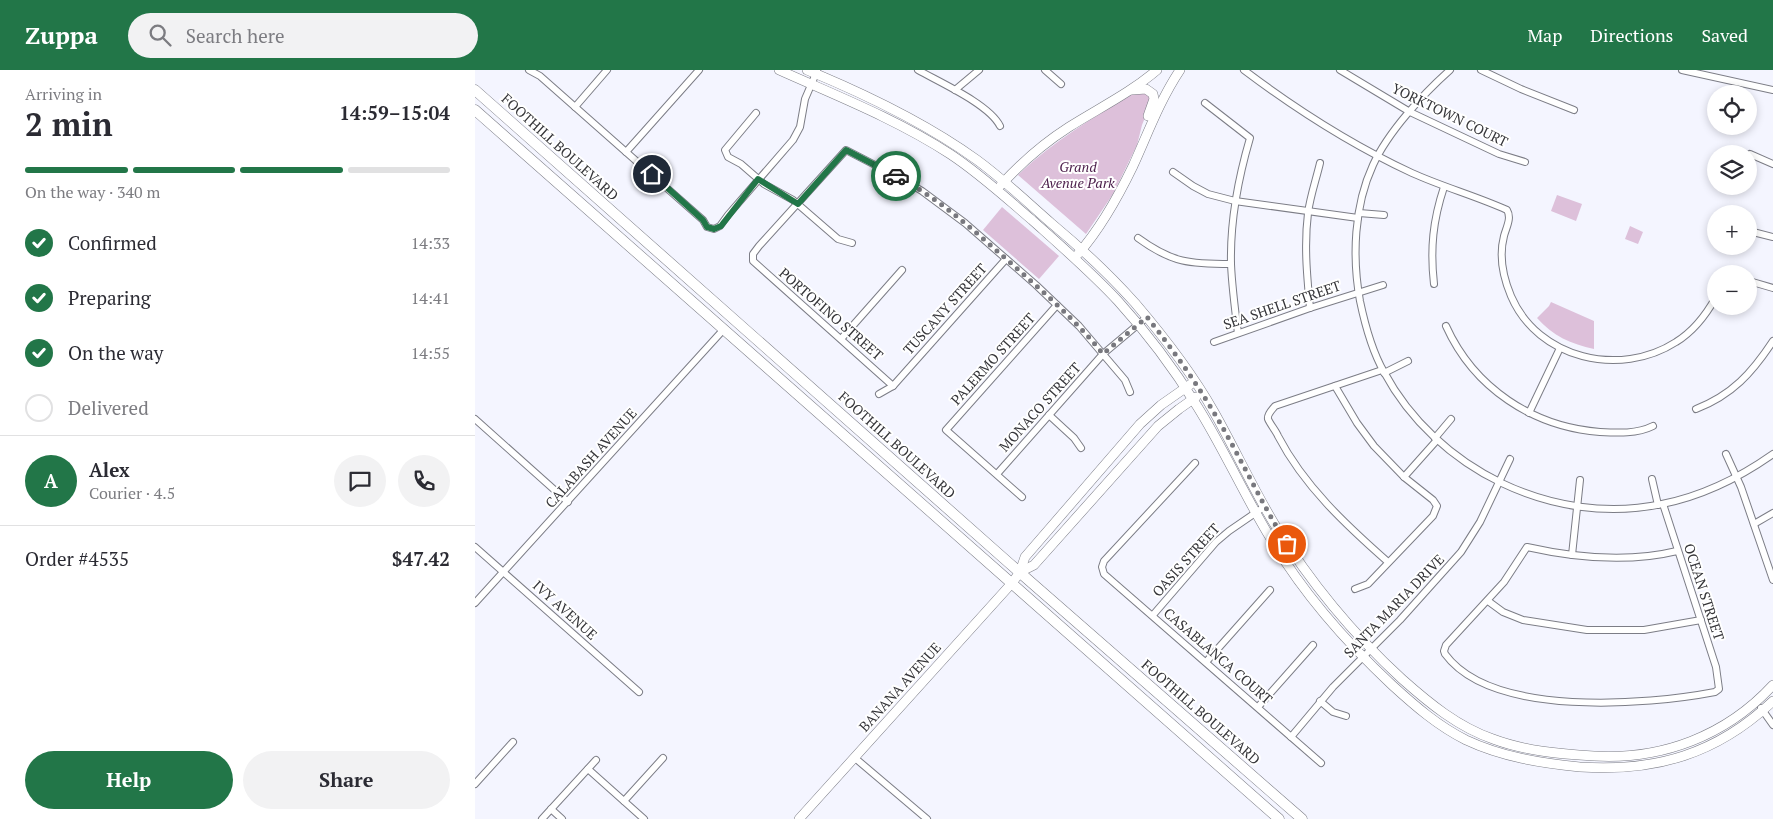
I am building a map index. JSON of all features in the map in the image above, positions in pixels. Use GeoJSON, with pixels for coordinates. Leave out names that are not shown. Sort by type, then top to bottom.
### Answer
{"type":"FeatureCollection","features":[{"type":"Feature","properties":{"kind":"main road","name":"FOOTHILL BOULEVARD"},"geometry":{"type":"LineString","coordinates":[[475,90],[1302,819]]}},
{"type":"Feature","properties":{"kind":"main road","name":"FOOTHILL BOULEVARD"},"geometry":{"type":"LineString","coordinates":[[475,110],[1279,819]]}},
{"type":"Feature","properties":{"kind":"street"},"geometry":{"type":"LineString","coordinates":[[529,70],[540,76],[703,220],[707,227],[714,229],[721,226],[758,179],[793,140],[800,127],[813,71],[922,126],[976,160],[1082,250],[1119,285],[1147,317],[1203,393],[1265,507],[1314,582],[1371,649],[1419,694],[1466,727],[1501,742],[1540,751],[1606,756],[1626,756],[1659,752],[1703,738],[1731,721],[1773,685]]}},
{"type":"Feature","properties":{"kind":"street"},"geometry":{"type":"LineString","coordinates":[[575,107],[607,70]]}},
{"type":"Feature","properties":{"kind":"street"},"geometry":{"type":"LineString","coordinates":[[626,152],[699,70]]}},
{"type":"Feature","properties":{"kind":"street"},"geometry":{"type":"LineString","coordinates":[[779,70],[867,109],[923,138],[949,154],[997,190],[1075,258],[1139,324],[1186,388],[1255,513],[1304,588],[1363,657],[1436,722],[1455,734],[1500,754],[1523,759],[1556,764],[1617,768],[1646,766],[1685,756],[1714,744],[1736,731],[1773,703],[1765,693]]}},
{"type":"Feature","properties":{"kind":"street"},"geometry":{"type":"LineString","coordinates":[[918,70],[955,90],[991,115],[999,126]]}},
{"type":"Feature","properties":{"kind":"street"},"geometry":{"type":"LineString","coordinates":[[955,90],[979,70]]}},
{"type":"Feature","properties":{"kind":"street"},"geometry":{"type":"LineString","coordinates":[[1045,70],[1061,84]]}},
{"type":"Feature","properties":{"kind":"street"},"geometry":{"type":"LineString","coordinates":[[997,190],[1024,162],[1056,136],[1131,90],[1157,70]]}},
{"type":"Feature","properties":{"kind":"street"},"geometry":{"type":"LineString","coordinates":[[1075,258],[1115,200],[1132,168],[1149,126],[1180,70]]}},
{"type":"Feature","properties":{"kind":"street"},"geometry":{"type":"LineString","coordinates":[[1244,70],[1326,128],[1378,156],[1444,187],[1507,210],[1509,218],[1503,239],[1502,261],[1511,296],[1518,310],[1531,327],[1560,348],[1588,358],[1606,360],[1635,359],[1668,347],[1689,332],[1707,311]]}},
{"type":"Feature","properties":{"kind":"street","name":"YORKTOWN COURT"},"geometry":{"type":"LineString","coordinates":[[1340,70],[1410,112],[1499,154],[1525,162]]}},
{"type":"Feature","properties":{"kind":"street"},"geometry":{"type":"LineString","coordinates":[[1450,70],[1410,112],[1388,139],[1370,173],[1359,215],[1356,268],[1359,293],[1368,332],[1383,371],[1413,416],[1436,439],[1468,464],[1499,483],[1543,499],[1578,506],[1620,508],[1660,505],[1701,494],[1737,477],[1773,454]]}},
{"type":"Feature","properties":{"kind":"street"},"geometry":{"type":"LineString","coordinates":[[1481,70],[1521,89],[1574,110]]}},
{"type":"Feature","properties":{"kind":"street"},"geometry":{"type":"LineString","coordinates":[[1683,70],[1773,90]]}},
{"type":"Feature","properties":{"kind":"street"},"geometry":{"type":"LineString","coordinates":[[1131,90],[1146,89],[1153,94],[1154,99],[1148,118],[1149,126]]}},
{"type":"Feature","properties":{"kind":"street"},"geometry":{"type":"LineString","coordinates":[[1205,103],[1250,138],[1235,201],[1231,264],[1238,333]]}},
{"type":"Feature","properties":{"kind":"street"},"geometry":{"type":"LineString","coordinates":[[756,113],[725,150],[728,157],[741,164],[758,179],[798,204],[838,239],[852,243]]}},
{"type":"Feature","properties":{"kind":"street"},"geometry":{"type":"LineString","coordinates":[[798,204],[846,150],[900,178],[937,201],[965,223],[1057,305],[1079,326],[1125,380],[1130,392]]}},
{"type":"Feature","properties":{"kind":"street"},"geometry":{"type":"LineString","coordinates":[[1757,157],[1773,164]]}},
{"type":"Feature","properties":{"kind":"street"},"geometry":{"type":"LineString","coordinates":[[1310,308],[1307,274],[1308,211],[1320,163]]}},
{"type":"Feature","properties":{"kind":"street"},"geometry":{"type":"LineString","coordinates":[[1173,172],[1208,194],[1235,201],[1308,211],[1384,215]]}},
{"type":"Feature","properties":{"kind":"street"},"geometry":{"type":"LineString","coordinates":[[1434,284],[1432,239],[1436,210],[1444,187]]}},
{"type":"Feature","properties":{"kind":"street","name":"PORTOFINO STREET"},"geometry":{"type":"LineString","coordinates":[[798,204],[759,246],[753,254],[753,261],[893,386]]}},
{"type":"Feature","properties":{"kind":"street"},"geometry":{"type":"LineString","coordinates":[[1757,233],[1773,237]]}},
{"type":"Feature","properties":{"kind":"street"},"geometry":{"type":"LineString","coordinates":[[1138,238],[1166,256],[1183,262],[1231,264]]}},
{"type":"Feature","properties":{"kind":"street","name":"TUSCANY STREET"},"geometry":{"type":"LineString","coordinates":[[879,394],[893,386],[1006,259]]}},
{"type":"Feature","properties":{"kind":"street"},"geometry":{"type":"LineString","coordinates":[[841,339],[902,270]]}},
{"type":"Feature","properties":{"kind":"street"},"geometry":{"type":"LineString","coordinates":[[1757,283],[1773,288]]}},
{"type":"Feature","properties":{"kind":"street","name":"SEA SHELL STREET"},"geometry":{"type":"LineString","coordinates":[[1214,342],[1310,308],[1383,285]]}},
{"type":"Feature","properties":{"kind":"street","name":"PALERMO STREET"},"geometry":{"type":"LineString","coordinates":[[997,474],[947,430],[1057,305]]}},
{"type":"Feature","properties":{"kind":"street","name":"MONACO STREET"},"geometry":{"type":"LineString","coordinates":[[997,474],[1103,354],[1147,317]]}},
{"type":"Feature","properties":{"kind":"street"},"geometry":{"type":"LineString","coordinates":[[1446,326],[1462,356],[1479,377],[1500,395],[1529,413],[1555,424],[1591,431],[1630,432],[1645,430],[1653,426]]}},
{"type":"Feature","properties":{"kind":"street","name":"CALABASH AVENUE"},"geometry":{"type":"LineString","coordinates":[[475,603],[724,329]]}},
{"type":"Feature","properties":{"kind":"street"},"geometry":{"type":"LineString","coordinates":[[1696,409],[1721,398],[1736,386],[1755,366],[1773,341]]}},
{"type":"Feature","properties":{"kind":"street"},"geometry":{"type":"LineString","coordinates":[[1529,413],[1560,348]]}},
{"type":"Feature","properties":{"kind":"street"},"geometry":{"type":"LineString","coordinates":[[1389,562],[1343,521],[1303,476],[1268,419],[1269,412],[1275,406],[1408,361]]}},
{"type":"Feature","properties":{"kind":"street","name":"BANANA AVENUE"},"geometry":{"type":"LineString","coordinates":[[799,819],[1011,583],[1020,572],[1025,558],[1140,424],[1161,405],[1195,382]]}},
{"type":"Feature","properties":{"kind":"street"},"geometry":{"type":"LineString","coordinates":[[1335,386],[1357,423],[1374,446],[1404,477],[1433,500],[1437,506],[1433,516],[1368,584],[1355,589]]}},
{"type":"Feature","properties":{"kind":"street","name":"BANANA AVENUE"},"geometry":{"type":"LineString","coordinates":[[1020,572],[1034,565],[1158,426],[1203,393]]}},
{"type":"Feature","properties":{"kind":"street"},"geometry":{"type":"LineString","coordinates":[[1049,415],[1074,438],[1081,448]]}},
{"type":"Feature","properties":{"kind":"street"},"geometry":{"type":"LineString","coordinates":[[475,419],[568,502]]}},
{"type":"Feature","properties":{"kind":"street"},"geometry":{"type":"LineString","coordinates":[[1404,477],[1451,419]]}},
{"type":"Feature","properties":{"kind":"street"},"geometry":{"type":"LineString","coordinates":[[1726,454],[1737,477],[1773,580]]}},
{"type":"Feature","properties":{"kind":"street","name":"SANTA MARIA DRIVE"},"geometry":{"type":"LineString","coordinates":[[1291,737],[1320,702],[1400,620],[1461,552],[1477,528],[1510,459]]}},
{"type":"Feature","properties":{"kind":"street","name":"CASABLANCA COURT"},"geometry":{"type":"LineString","coordinates":[[1195,463],[1105,561],[1102,567],[1104,574],[1321,763]]}},
{"type":"Feature","properties":{"kind":"street"},"geometry":{"type":"LineString","coordinates":[[997,474],[1022,497]]}},
{"type":"Feature","properties":{"kind":"street","name":"OCEAN STREET"},"geometry":{"type":"LineString","coordinates":[[1488,601],[1446,645],[1444,651],[1449,659],[1460,669],[1484,684],[1519,694],[1554,700],[1597,703],[1650,702],[1715,692],[1719,689],[1717,674],[1701,620],[1652,479]]}},
{"type":"Feature","properties":{"kind":"street"},"geometry":{"type":"LineString","coordinates":[[1572,555],[1581,480]]}},
{"type":"Feature","properties":{"kind":"street","name":"OASIS STREET"},"geometry":{"type":"LineString","coordinates":[[1153,615],[1216,542],[1265,507]]}},
{"type":"Feature","properties":{"kind":"street"},"geometry":{"type":"LineString","coordinates":[[1754,524],[1773,513]]}},
{"type":"Feature","properties":{"kind":"street"},"geometry":{"type":"LineString","coordinates":[[1677,551],[1625,558],[1572,555],[1527,546],[1511,574],[1488,601],[1503,612],[1523,620],[1587,630],[1644,630],[1701,620]]}},
{"type":"Feature","properties":{"kind":"street","name":"IVY AVENUE"},"geometry":{"type":"LineString","coordinates":[[475,547],[639,692]]}},
{"type":"Feature","properties":{"kind":"street"},"geometry":{"type":"LineString","coordinates":[[1206,662],[1270,590]]}},
{"type":"Feature","properties":{"kind":"street"},"geometry":{"type":"LineString","coordinates":[[1258,707],[1313,645]]}},
{"type":"Feature","properties":{"kind":"street"},"geometry":{"type":"LineString","coordinates":[[1756,701],[1773,725]]}},
{"type":"Feature","properties":{"kind":"street"},"geometry":{"type":"LineString","coordinates":[[1320,702],[1333,712],[1346,716]]}},
{"type":"Feature","properties":{"kind":"street"},"geometry":{"type":"LineString","coordinates":[[475,784],[513,742]]}},
{"type":"Feature","properties":{"kind":"street"},"geometry":{"type":"LineString","coordinates":[[624,802],[663,758]]}},
{"type":"Feature","properties":{"kind":"street"},"geometry":{"type":"LineString","coordinates":[[855,758],[927,819]]}},
{"type":"Feature","properties":{"kind":"street"},"geometry":{"type":"LineString","coordinates":[[542,819],[596,760]]}},
{"type":"Feature","properties":{"kind":"street"},"geometry":{"type":"LineString","coordinates":[[588,769],[644,819]]}},
{"type":"Feature","properties":{"kind":"street"},"geometry":{"type":"LineString","coordinates":[[551,810],[562,819]]}},
{"type":"Feature","properties":{"kind":"green space","name":"Grand Avenue Park"},"geometry":{"type":"Polygon","coordinates":[[[1136,92],[1144,92],[1150,96],[1150,105],[1137,145],[1113,194],[1086,234],[1018,175],[1060,140],[1136,92]]]}},
{"type":"Feature","properties":{"kind":"green space"},"geometry":{"type":"Polygon","coordinates":[[[1557,195],[1582,204],[1576,221],[1551,211],[1557,195]]]}},
{"type":"Feature","properties":{"kind":"green space","name":"Grand Avenue Park"},"geometry":{"type":"Polygon","coordinates":[[[1002,207],[1059,256],[1039,279],[983,230],[1002,207]]]}},
{"type":"Feature","properties":{"kind":"green space"},"geometry":{"type":"Polygon","coordinates":[[[1630,226],[1643,232],[1638,244],[1625,239],[1630,226]]]}},
{"type":"Feature","properties":{"kind":"green space"},"geometry":{"type":"Polygon","coordinates":[[[1551,302],[1594,321],[1594,349],[1578,345],[1563,338],[1549,330],[1537,318],[1551,302]]]}},
{"type":"Feature","properties":{"kind":"way so far"},"geometry":{"type":"LineString","coordinates":[[896,176],[922,191],[965,223],[1036,285],[1079,326],[1103,354],[1147,317],[1206,398],[1287,544]]}},
{"type":"Feature","properties":{"kind":"route"},"geometry":{"type":"LineString","coordinates":[[652,174],[703,220],[707,227],[714,229],[721,226],[758,179],[798,204],[846,150],[896,176]]}}]}
